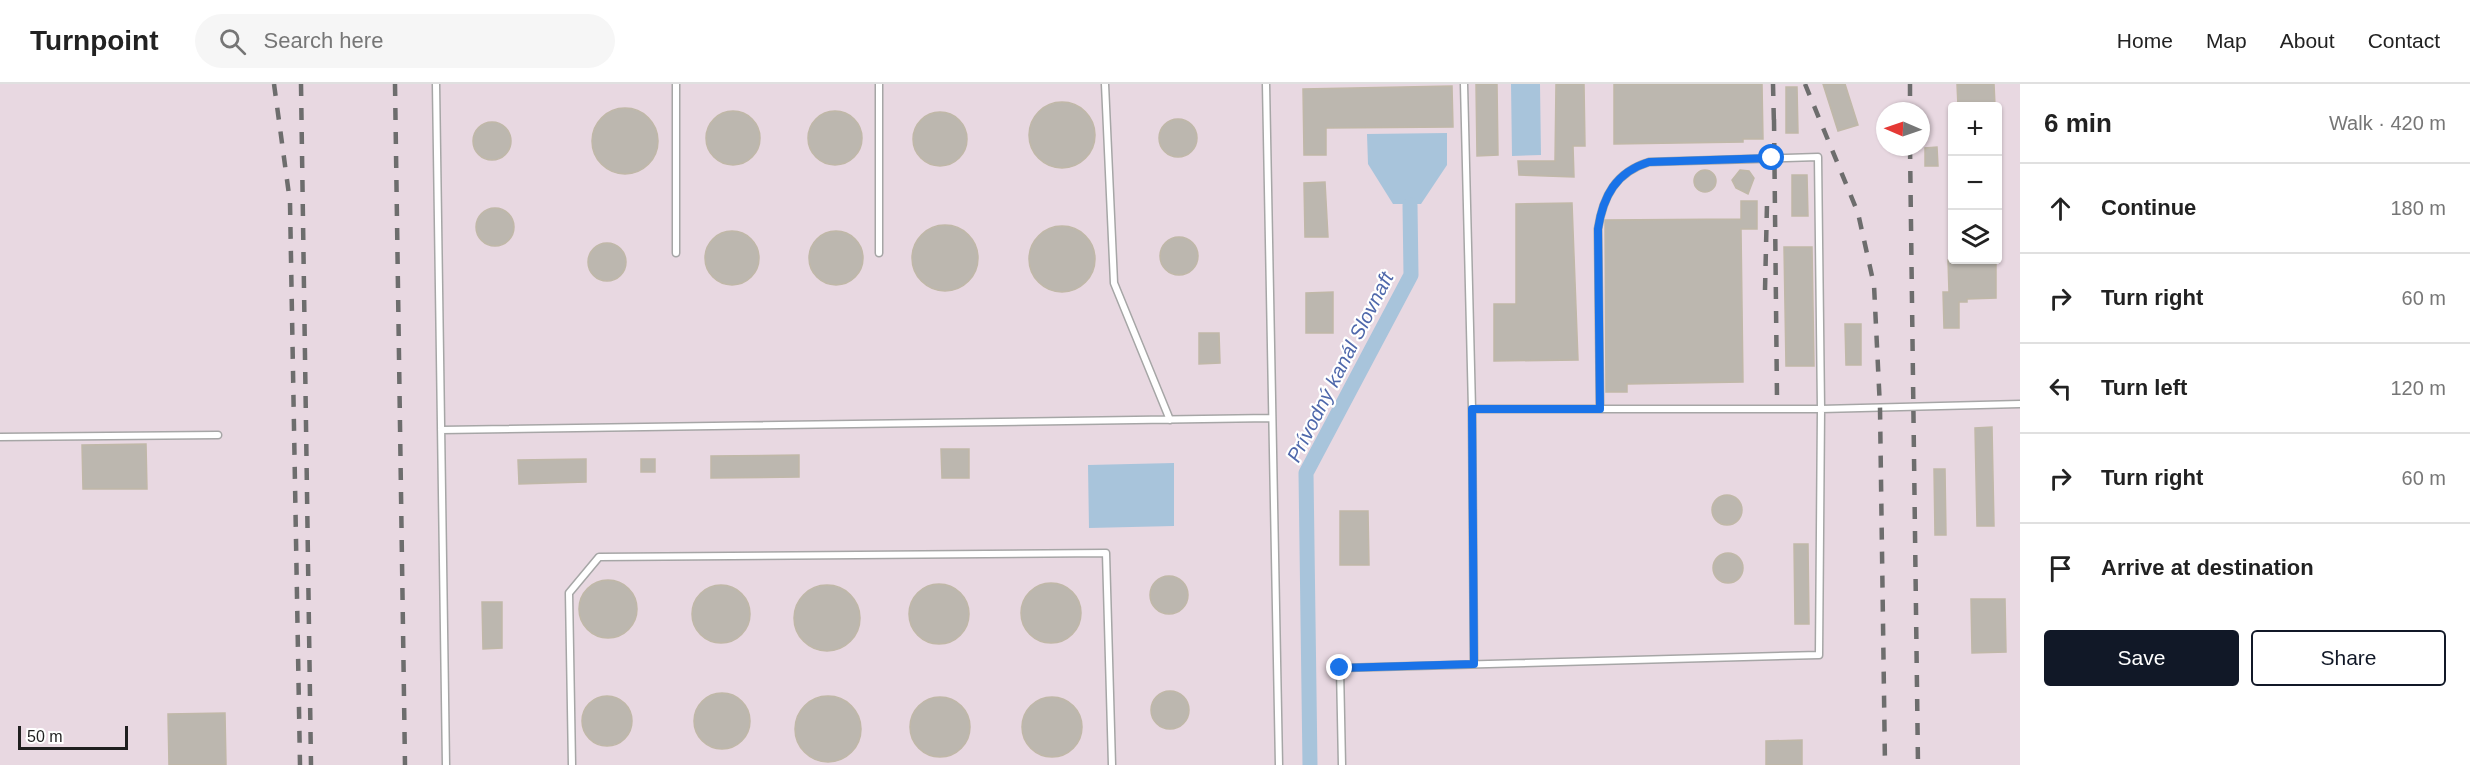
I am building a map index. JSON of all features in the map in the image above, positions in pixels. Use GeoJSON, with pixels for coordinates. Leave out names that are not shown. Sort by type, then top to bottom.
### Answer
{"type":"FeatureCollection","features":[{"type":"Feature","properties":{"kind":"lane"},"geometry":{"type":"LineString","coordinates":[[436,84],[446,765]]}},
{"type":"Feature","properties":{"kind":"lane"},"geometry":{"type":"LineString","coordinates":[[676,84],[676,253]]}},
{"type":"Feature","properties":{"kind":"lane"},"geometry":{"type":"LineString","coordinates":[[879,84],[879,253]]}},
{"type":"Feature","properties":{"kind":"lane"},"geometry":{"type":"LineString","coordinates":[[1105,84],[1114,283],[1170,420]]}},
{"type":"Feature","properties":{"kind":"lane"},"geometry":{"type":"LineString","coordinates":[[1266,84],[1279,765]]}},
{"type":"Feature","properties":{"kind":"lane"},"geometry":{"type":"LineString","coordinates":[[1464,84],[1472,409],[1474,664]]}},
{"type":"Feature","properties":{"kind":"lane"},"geometry":{"type":"LineString","coordinates":[[1342,765],[1340,668],[1819,655],[1821,409],[1818,157],[1649,162],[1636,166],[1613,184],[1600,214],[1598,229],[1600,409]]}},
{"type":"Feature","properties":{"kind":"lane"},"geometry":{"type":"LineString","coordinates":[[1472,409],[1821,409],[2020,404]]}},
{"type":"Feature","properties":{"kind":"lane"},"geometry":{"type":"LineString","coordinates":[[441,430],[1271,418]]}},
{"type":"Feature","properties":{"kind":"lane"},"geometry":{"type":"LineString","coordinates":[[0,437],[218,435]]}},
{"type":"Feature","properties":{"kind":"lane"},"geometry":{"type":"LineString","coordinates":[[572,765],[569,593],[599,557],[1106,553],[1112,765]]}},
{"type":"Feature","properties":{"kind":"shaded area"},"geometry":{"type":"Polygon","coordinates":[[[0,84],[2020,84],[2020,765],[0,765],[0,84]]]}},
{"type":"Feature","properties":{"kind":"water"},"geometry":{"type":"Polygon","coordinates":[[[1511,84],[1540,84],[1541,155],[1512,156],[1511,84]]]}},
{"type":"Feature","properties":{"kind":"water"},"geometry":{"type":"Polygon","coordinates":[[[1447,133],[1447,165],[1421,204],[1393,204],[1368,164],[1367,134],[1447,133]]]}},
{"type":"Feature","properties":{"kind":"water"},"geometry":{"type":"Polygon","coordinates":[[[1174,463],[1174,526],[1089,528],[1088,465],[1174,463]]]}},
{"type":"Feature","properties":{"kind":"building"},"geometry":{"type":"Polygon","coordinates":[[[1476,84],[1497,84],[1498,155],[1477,156],[1476,84]]]}},
{"type":"Feature","properties":{"kind":"building"},"geometry":{"type":"Polygon","coordinates":[[[1556,84],[1584,84],[1585,146],[1573,146],[1574,177],[1519,175],[1518,161],[1555,161],[1556,84]]]}},
{"type":"Feature","properties":{"kind":"building"},"geometry":{"type":"Polygon","coordinates":[[[1614,84],[1762,84],[1763,139],[1743,139],[1743,142],[1614,144],[1614,84]]]}},
{"type":"Feature","properties":{"kind":"building"},"geometry":{"type":"Polygon","coordinates":[[[1823,84],[1845,84],[1858,125],[1838,131],[1823,84]]]}},
{"type":"Feature","properties":{"kind":"building"},"geometry":{"type":"Polygon","coordinates":[[[1957,84],[1994,84],[1995,102],[1958,102],[1957,84]]]}},
{"type":"Feature","properties":{"kind":"building"},"geometry":{"type":"Polygon","coordinates":[[[1452,86],[1453,127],[1326,128],[1326,155],[1304,155],[1303,89],[1452,86]]]}},
{"type":"Feature","properties":{"kind":"building"},"geometry":{"type":"Polygon","coordinates":[[[1786,87],[1797,87],[1798,133],[1786,133],[1786,87]]]}},
{"type":"Feature","properties":{"kind":"building"},"geometry":{"type":"Polygon","coordinates":[[[1062,102],[1074,105],[1085,112],[1092,123],[1095,135],[1092,147],[1085,158],[1074,165],[1062,168],[1050,165],[1039,158],[1032,147],[1029,135],[1032,123],[1039,112],[1050,105],[1062,102]]]}},
{"type":"Feature","properties":{"kind":"building"},"geometry":{"type":"Polygon","coordinates":[[[625,108],[637,111],[648,118],[655,129],[658,141],[655,153],[648,164],[637,171],[625,174],[613,171],[602,164],[595,153],[592,141],[595,129],[602,118],[613,111],[625,108]]]}},
{"type":"Feature","properties":{"kind":"building"},"geometry":{"type":"Polygon","coordinates":[[[733,111],[743,113],[752,119],[758,128],[760,138],[758,148],[752,157],[743,163],[733,165],[723,163],[714,157],[708,148],[706,138],[708,128],[714,119],[723,113],[733,111]]]}},
{"type":"Feature","properties":{"kind":"building"},"geometry":{"type":"Polygon","coordinates":[[[835,111],[845,113],[854,119],[860,128],[862,138],[860,148],[854,157],[845,163],[835,165],[825,163],[816,157],[810,148],[808,138],[810,128],[816,119],[825,113],[835,111]]]}},
{"type":"Feature","properties":{"kind":"building"},"geometry":{"type":"Polygon","coordinates":[[[935,112],[945,112],[959,120],[965,129],[967,139],[965,149],[959,158],[945,166],[935,166],[918,154],[913,144],[913,134],[925,117],[935,112]]]}},
{"type":"Feature","properties":{"kind":"building"},"geometry":{"type":"Polygon","coordinates":[[[1178,119],[1192,124],[1197,138],[1192,152],[1178,157],[1164,152],[1159,138],[1164,124],[1178,119]]]}},
{"type":"Feature","properties":{"kind":"building"},"geometry":{"type":"Polygon","coordinates":[[[492,122],[506,127],[511,141],[506,155],[492,160],[478,155],[473,141],[478,127],[492,122]]]}},
{"type":"Feature","properties":{"kind":"building"},"geometry":{"type":"Polygon","coordinates":[[[1937,147],[1938,166],[1925,166],[1925,156],[1930,156],[1930,148],[1937,147]]]}},
{"type":"Feature","properties":{"kind":"building"},"geometry":{"type":"Polygon","coordinates":[[[1705,170],[1715,177],[1716,181],[1709,191],[1705,192],[1695,185],[1694,181],[1701,171],[1705,170]]]}},
{"type":"Feature","properties":{"kind":"building"},"geometry":{"type":"Polygon","coordinates":[[[1740,170],[1749,171],[1754,178],[1748,194],[1736,188],[1732,180],[1740,170]]]}},
{"type":"Feature","properties":{"kind":"building"},"geometry":{"type":"Polygon","coordinates":[[[1792,175],[1807,175],[1808,216],[1792,216],[1792,175]]]}},
{"type":"Feature","properties":{"kind":"building"},"geometry":{"type":"Polygon","coordinates":[[[1325,182],[1328,237],[1305,237],[1304,183],[1325,182]]]}},
{"type":"Feature","properties":{"kind":"building"},"geometry":{"type":"Polygon","coordinates":[[[1741,201],[1757,201],[1757,229],[1741,229],[1743,382],[1627,384],[1627,392],[1606,392],[1605,220],[1741,219],[1741,201]]]}},
{"type":"Feature","properties":{"kind":"building"},"geometry":{"type":"Polygon","coordinates":[[[1572,203],[1578,360],[1494,361],[1494,304],[1516,304],[1516,204],[1572,203]]]}},
{"type":"Feature","properties":{"kind":"building"},"geometry":{"type":"Polygon","coordinates":[[[495,208],[509,213],[514,227],[509,241],[495,246],[481,241],[476,227],[481,213],[495,208]]]}},
{"type":"Feature","properties":{"kind":"building"},"geometry":{"type":"Polygon","coordinates":[[[945,225],[957,228],[968,235],[975,246],[978,258],[975,270],[968,281],[957,288],[945,291],[933,288],[922,281],[915,270],[912,258],[915,246],[922,235],[933,228],[945,225]]]}},
{"type":"Feature","properties":{"kind":"building"},"geometry":{"type":"Polygon","coordinates":[[[1062,226],[1074,229],[1085,236],[1092,247],[1095,259],[1092,271],[1085,282],[1074,289],[1062,292],[1050,289],[1039,282],[1032,271],[1029,259],[1032,247],[1039,236],[1050,229],[1062,226]]]}},
{"type":"Feature","properties":{"kind":"building"},"geometry":{"type":"Polygon","coordinates":[[[732,231],[742,233],[751,239],[757,248],[759,258],[757,268],[751,277],[742,283],[732,285],[722,283],[713,277],[707,268],[705,258],[707,248],[713,239],[722,233],[732,231]]]}},
{"type":"Feature","properties":{"kind":"building"},"geometry":{"type":"Polygon","coordinates":[[[831,231],[841,231],[855,239],[861,248],[863,258],[861,268],[855,277],[841,285],[831,285],[814,273],[809,263],[809,253],[821,236],[831,231]]]}},
{"type":"Feature","properties":{"kind":"building"},"geometry":{"type":"Polygon","coordinates":[[[1179,237],[1193,242],[1198,256],[1193,270],[1179,275],[1165,270],[1160,256],[1165,242],[1179,237]]]}},
{"type":"Feature","properties":{"kind":"building"},"geometry":{"type":"Polygon","coordinates":[[[607,243],[621,248],[626,262],[621,276],[607,281],[593,276],[588,262],[593,248],[607,243]]]}},
{"type":"Feature","properties":{"kind":"building"},"geometry":{"type":"Polygon","coordinates":[[[1784,247],[1812,247],[1814,366],[1786,366],[1784,247]]]}},
{"type":"Feature","properties":{"kind":"building"},"geometry":{"type":"Polygon","coordinates":[[[1948,264],[1996,264],[1996,298],[1967,299],[1967,302],[1959,302],[1959,328],[1944,328],[1943,292],[1949,292],[1948,264]]]}},
{"type":"Feature","properties":{"kind":"building"},"geometry":{"type":"Polygon","coordinates":[[[1333,292],[1333,333],[1306,333],[1306,293],[1333,292]]]}},
{"type":"Feature","properties":{"kind":"building"},"geometry":{"type":"Polygon","coordinates":[[[1845,324],[1861,324],[1861,365],[1846,365],[1845,324]]]}},
{"type":"Feature","properties":{"kind":"building"},"geometry":{"type":"Polygon","coordinates":[[[1199,333],[1219,333],[1220,363],[1199,364],[1199,333]]]}},
{"type":"Feature","properties":{"kind":"building"},"geometry":{"type":"Polygon","coordinates":[[[1992,427],[1994,526],[1977,526],[1975,428],[1992,427]]]}},
{"type":"Feature","properties":{"kind":"building"},"geometry":{"type":"Polygon","coordinates":[[[146,444],[147,489],[83,489],[82,445],[146,444]]]}},
{"type":"Feature","properties":{"kind":"building"},"geometry":{"type":"Polygon","coordinates":[[[941,449],[969,449],[969,478],[942,478],[941,449]]]}},
{"type":"Feature","properties":{"kind":"building"},"geometry":{"type":"Polygon","coordinates":[[[799,455],[799,477],[711,478],[711,456],[799,455]]]}},
{"type":"Feature","properties":{"kind":"building"},"geometry":{"type":"Polygon","coordinates":[[[586,459],[586,482],[519,484],[518,460],[586,459]]]}},
{"type":"Feature","properties":{"kind":"building"},"geometry":{"type":"Polygon","coordinates":[[[641,459],[655,459],[655,472],[641,472],[641,459]]]}},
{"type":"Feature","properties":{"kind":"building"},"geometry":{"type":"Polygon","coordinates":[[[1934,469],[1945,469],[1946,535],[1935,535],[1934,469]]]}},
{"type":"Feature","properties":{"kind":"building"},"geometry":{"type":"Polygon","coordinates":[[[1727,495],[1738,499],[1742,510],[1738,521],[1727,525],[1716,521],[1712,510],[1716,499],[1727,495]]]}},
{"type":"Feature","properties":{"kind":"building"},"geometry":{"type":"Polygon","coordinates":[[[1340,511],[1368,511],[1369,565],[1340,565],[1340,511]]]}},
{"type":"Feature","properties":{"kind":"building"},"geometry":{"type":"Polygon","coordinates":[[[1794,544],[1808,544],[1809,624],[1795,624],[1794,544]]]}},
{"type":"Feature","properties":{"kind":"building"},"geometry":{"type":"Polygon","coordinates":[[[1728,553],[1739,557],[1743,568],[1739,579],[1728,583],[1717,579],[1713,568],[1717,557],[1728,553]]]}},
{"type":"Feature","properties":{"kind":"building"},"geometry":{"type":"Polygon","coordinates":[[[1169,576],[1183,581],[1188,595],[1183,609],[1169,614],[1155,609],[1150,595],[1155,581],[1169,576]]]}},
{"type":"Feature","properties":{"kind":"building"},"geometry":{"type":"Polygon","coordinates":[[[602,580],[614,580],[629,588],[637,603],[637,615],[629,630],[614,638],[602,638],[587,630],[579,615],[579,603],[587,588],[602,580]]]}},
{"type":"Feature","properties":{"kind":"building"},"geometry":{"type":"Polygon","coordinates":[[[1051,583],[1068,588],[1076,596],[1081,613],[1076,630],[1068,638],[1051,643],[1034,638],[1026,630],[1021,613],[1026,596],[1034,588],[1051,583]]]}},
{"type":"Feature","properties":{"kind":"building"},"geometry":{"type":"Polygon","coordinates":[[[939,584],[956,589],[964,597],[969,614],[964,631],[956,639],[939,644],[922,639],[914,631],[909,614],[914,597],[922,589],[939,584]]]}},
{"type":"Feature","properties":{"kind":"building"},"geometry":{"type":"Polygon","coordinates":[[[721,585],[732,587],[745,598],[750,614],[748,625],[737,638],[721,643],[710,641],[697,630],[692,614],[694,603],[705,590],[721,585]]]}},
{"type":"Feature","properties":{"kind":"building"},"geometry":{"type":"Polygon","coordinates":[[[827,585],[839,588],[850,595],[857,606],[860,618],[857,630],[850,641],[839,648],[827,651],[815,648],[804,641],[797,630],[794,618],[797,606],[804,595],[815,588],[827,585]]]}},
{"type":"Feature","properties":{"kind":"building"},"geometry":{"type":"Polygon","coordinates":[[[1971,599],[2005,599],[2006,652],[1972,653],[1971,599]]]}},
{"type":"Feature","properties":{"kind":"building"},"geometry":{"type":"Polygon","coordinates":[[[482,602],[502,602],[502,648],[483,649],[482,602]]]}},
{"type":"Feature","properties":{"kind":"building"},"geometry":{"type":"Polygon","coordinates":[[[1170,691],[1184,696],[1189,710],[1184,724],[1170,729],[1156,724],[1151,710],[1156,696],[1170,691]]]}},
{"type":"Feature","properties":{"kind":"building"},"geometry":{"type":"Polygon","coordinates":[[[722,693],[733,695],[742,701],[748,710],[750,721],[748,732],[742,741],[733,747],[722,749],[711,747],[702,741],[696,732],[694,721],[696,710],[702,701],[711,695],[722,693]]]}},
{"type":"Feature","properties":{"kind":"building"},"geometry":{"type":"Polygon","coordinates":[[[607,696],[625,703],[632,721],[625,739],[607,746],[589,739],[582,721],[589,703],[607,696]]]}},
{"type":"Feature","properties":{"kind":"building"},"geometry":{"type":"Polygon","coordinates":[[[828,696],[841,698],[851,706],[859,716],[861,729],[859,742],[851,752],[841,760],[828,762],[815,760],[805,752],[797,742],[795,729],[797,716],[805,706],[815,698],[828,696]]]}},
{"type":"Feature","properties":{"kind":"building"},"geometry":{"type":"Polygon","coordinates":[[[934,697],[946,697],[957,702],[965,710],[970,727],[968,739],[957,752],[946,757],[934,757],[923,752],[915,744],[910,733],[910,721],[915,710],[923,702],[934,697]]]}},
{"type":"Feature","properties":{"kind":"building"},"geometry":{"type":"Polygon","coordinates":[[[1046,697],[1058,697],[1069,702],[1077,710],[1082,727],[1080,739],[1069,752],[1058,757],[1046,757],[1035,752],[1027,744],[1022,733],[1022,721],[1027,710],[1035,702],[1046,697]]]}},
{"type":"Feature","properties":{"kind":"building"},"geometry":{"type":"Polygon","coordinates":[[[225,713],[226,765],[169,765],[168,714],[225,713]]]}},
{"type":"Feature","properties":{"kind":"building"},"geometry":{"type":"Polygon","coordinates":[[[1802,740],[1802,765],[1766,765],[1766,741],[1802,740]]]}},
{"type":"Feature","properties":{"kind":"waterway","name":"Prívodný kanál Slovnaft"},"geometry":{"type":"LineString","coordinates":[[1310,765],[1306,473],[1411,275],[1410,205]]}},
{"type":"Feature","properties":{"kind":"railway"},"geometry":{"type":"LineString","coordinates":[[274,84],[290,202],[300,765]]}},
{"type":"Feature","properties":{"kind":"railway"},"geometry":{"type":"LineString","coordinates":[[301,84],[311,765]]}},
{"type":"Feature","properties":{"kind":"railway"},"geometry":{"type":"LineString","coordinates":[[395,84],[405,765]]}},
{"type":"Feature","properties":{"kind":"railway"},"geometry":{"type":"LineString","coordinates":[[1773,84],[1774,126]]}},
{"type":"Feature","properties":{"kind":"railway"},"geometry":{"type":"LineString","coordinates":[[1805,84],[1858,213],[1874,285],[1880,408],[1885,765]]}},
{"type":"Feature","properties":{"kind":"railway"},"geometry":{"type":"LineString","coordinates":[[1910,84],[1910,102]]}},
{"type":"Feature","properties":{"kind":"railway"},"geometry":{"type":"LineString","coordinates":[[1774,119],[1777,398]]}},
{"type":"Feature","properties":{"kind":"railway"},"geometry":{"type":"LineString","coordinates":[[1910,156],[1918,765]]}},
{"type":"Feature","properties":{"kind":"railway"},"geometry":{"type":"LineString","coordinates":[[1765,290],[1767,204]]}},
{"type":"Feature","properties":{"kind":"route"},"geometry":{"type":"LineString","coordinates":[[1340,668],[1474,664],[1472,409],[1600,409],[1598,229],[1600,214],[1613,184],[1636,166],[1649,162],[1772,158]]}}]}
